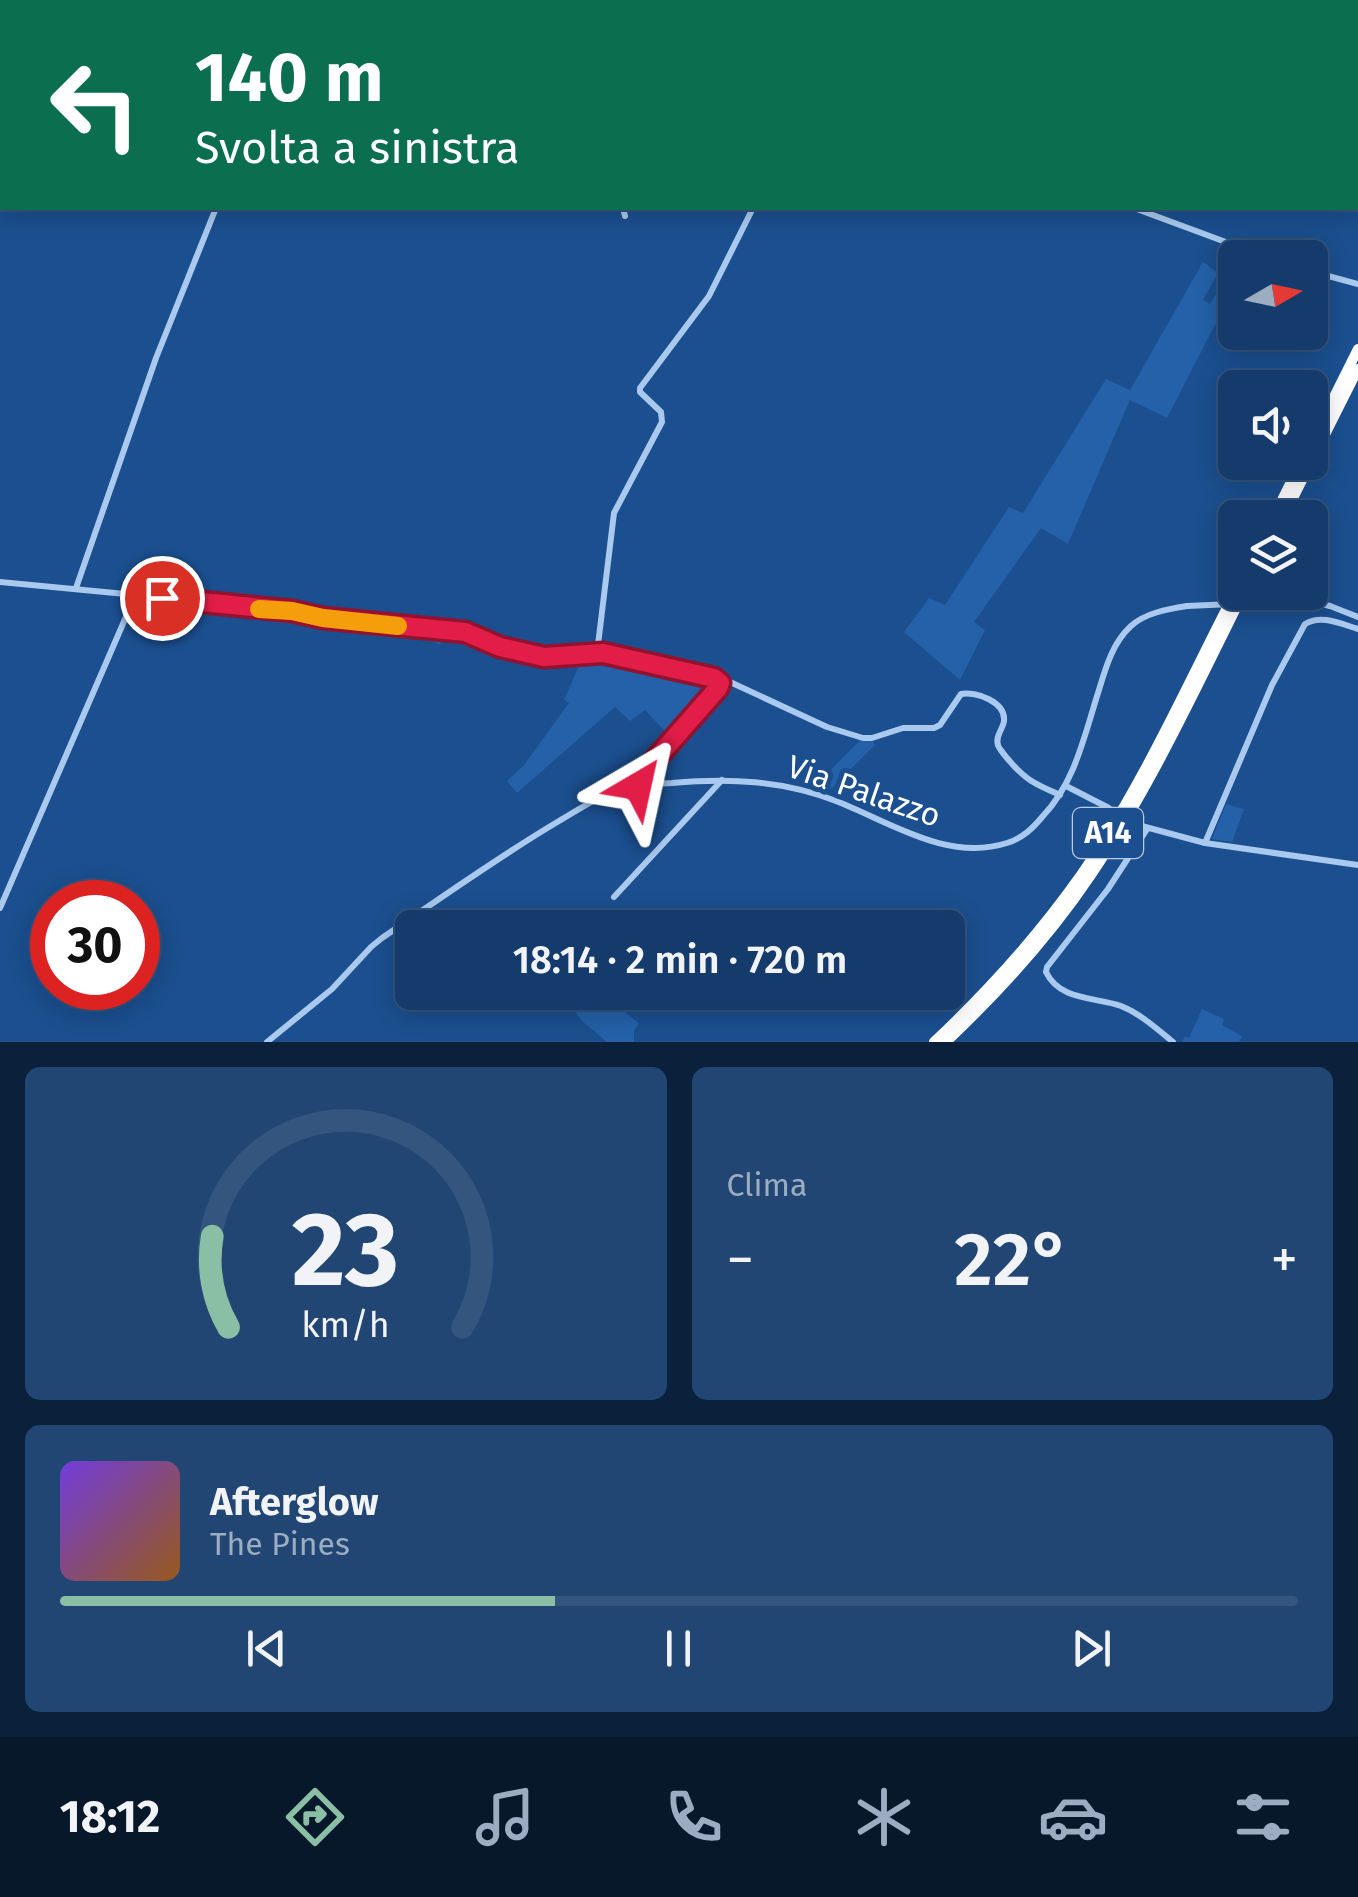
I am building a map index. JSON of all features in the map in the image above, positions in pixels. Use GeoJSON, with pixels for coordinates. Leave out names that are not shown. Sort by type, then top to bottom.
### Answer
{"type":"FeatureCollection","features":[{"type":"Feature","properties":{"kind":"highway"},"geometry":{"type":"LineString","coordinates":[[1328,409],[1358,350]]}},
{"type":"Feature","properties":{"kind":"highway"},"geometry":{"type":"LineString","coordinates":[[1291,500],[1358,369]]}},
{"type":"Feature","properties":{"kind":"highway","name":"A14"},"geometry":{"type":"LineString","coordinates":[[934,1042],[1018,956],[1082,874],[1139,778],[1226,610]]}},
{"type":"Feature","properties":{"kind":"highway","name":"A14"},"geometry":{"type":"LineString","coordinates":[[946,1042],[1024,962],[1104,855],[1147,783],[1235,610]]}},
{"type":"Feature","properties":{"kind":"street"},"geometry":{"type":"LineString","coordinates":[[76,588],[156,358],[215,210]]}},
{"type":"Feature","properties":{"kind":"street"},"geometry":{"type":"LineString","coordinates":[[597,653],[614,512],[662,422],[660,412],[640,388],[709,296],[751,210]]}},
{"type":"Feature","properties":{"kind":"street"},"geometry":{"type":"LineString","coordinates":[[1139,210],[1220,240]]}},
{"type":"Feature","properties":{"kind":"street"},"geometry":{"type":"LineString","coordinates":[[1328,276],[1358,284]]}},
{"type":"Feature","properties":{"kind":"street"},"geometry":{"type":"LineString","coordinates":[[0,582],[465,632],[500,647],[544,657],[597,653],[714,678],[720,683],[730,682],[827,727],[862,738],[903,728],[934,728],[961,694],[974,693],[1002,711],[1004,720],[998,745],[1024,778],[1060,795]]}},
{"type":"Feature","properties":{"kind":"street"},"geometry":{"type":"LineString","coordinates":[[0,908],[135,596]]}},
{"type":"Feature","properties":{"kind":"street","name":"Via Palazzo"},"geometry":{"type":"LineString","coordinates":[[267,1042],[332,989],[371,947],[395,929],[521,843],[616,791],[722,780],[793,788],[832,800],[926,840],[970,849],[1009,843],[1029,831],[1066,786],[1106,666],[1116,646],[1138,620],[1187,606],[1299,601],[1330,606],[1358,617]]}},
{"type":"Feature","properties":{"kind":"street"},"geometry":{"type":"LineString","coordinates":[[1205,843],[1272,685],[1304,624],[1325,620],[1358,628]]}},
{"type":"Feature","properties":{"kind":"street"},"geometry":{"type":"LineString","coordinates":[[638,786],[640,777],[720,683]]}},
{"type":"Feature","properties":{"kind":"street"},"geometry":{"type":"LineString","coordinates":[[614,896],[722,780]]}},
{"type":"Feature","properties":{"kind":"street"},"geometry":{"type":"LineString","coordinates":[[1066,786],[1147,829],[1205,843],[1358,865]]}},
{"type":"Feature","properties":{"kind":"street"},"geometry":{"type":"LineString","coordinates":[[1147,829],[1046,972],[1063,991],[1132,1011],[1173,1042]]}},
{"type":"Feature","properties":{"kind":"shaded area"},"geometry":{"type":"Polygon","coordinates":[[[1203,262],[1218,273],[1203,300],[1210,304],[1218,291],[1218,319],[1167,418],[1130,400],[1068,544],[1041,528],[974,622],[985,630],[960,680],[904,632],[929,598],[945,605],[1009,507],[1023,513],[1106,379],[1130,390],[1203,262]]]}},
{"type":"Feature","properties":{"kind":"shaded area"},"geometry":{"type":"Polygon","coordinates":[[[277,612],[447,631],[440,644],[414,634],[367,630],[367,635],[273,621],[277,612]]]}},
{"type":"Feature","properties":{"kind":"shaded area"},"geometry":{"type":"Polygon","coordinates":[[[601,656],[714,681],[717,686],[671,738],[645,710],[630,721],[615,707],[517,793],[507,781],[524,765],[569,703],[564,700],[582,659],[601,656]]]}},
{"type":"Feature","properties":{"kind":"shaded area"},"geometry":{"type":"Polygon","coordinates":[[[860,740],[875,745],[827,793],[812,789],[860,740]]]}},
{"type":"Feature","properties":{"kind":"shaded area"},"geometry":{"type":"Polygon","coordinates":[[[1226,804],[1244,809],[1232,842],[1212,839],[1226,804]]]}},
{"type":"Feature","properties":{"kind":"shaded area"},"geometry":{"type":"Polygon","coordinates":[[[1202,1009],[1224,1019],[1222,1025],[1242,1036],[1239,1042],[1182,1042],[1185,1036],[1189,1038],[1202,1009]]]}},
{"type":"Feature","properties":{"kind":"shaded area"},"geometry":{"type":"Polygon","coordinates":[[[574,1010],[625,1010],[639,1023],[634,1042],[607,1042],[574,1010]]]}},
{"type":"Feature","properties":{"kind":"slow traffic"},"geometry":{"type":"LineString","coordinates":[[259,609],[398,626]]}},
{"type":"Feature","properties":{"kind":"route"},"geometry":{"type":"LineString","coordinates":[[162,598],[465,632],[500,647],[544,657],[603,653],[714,678],[720,683],[718,688],[640,777],[638,786]]}}]}
